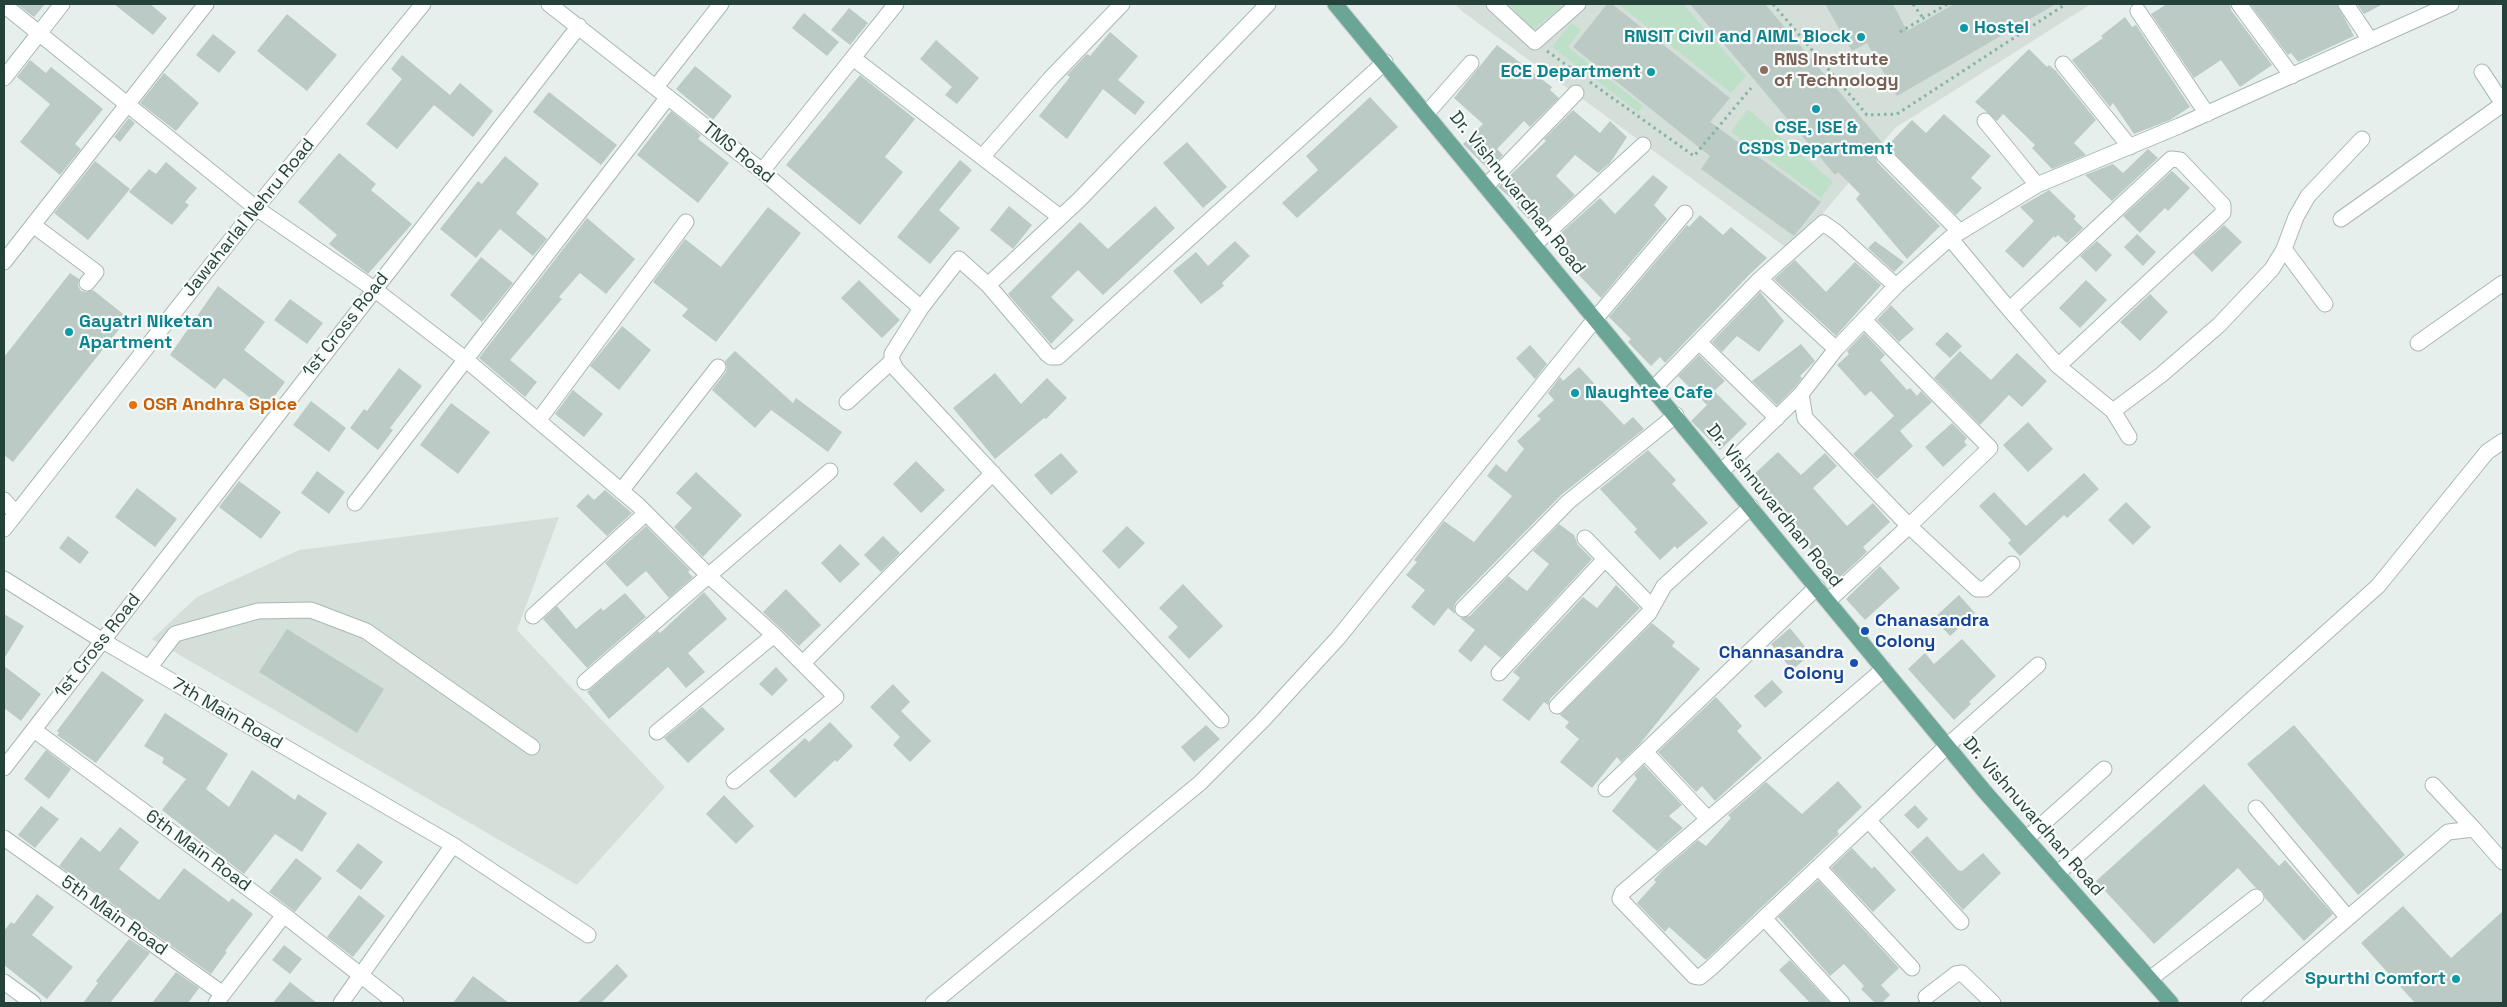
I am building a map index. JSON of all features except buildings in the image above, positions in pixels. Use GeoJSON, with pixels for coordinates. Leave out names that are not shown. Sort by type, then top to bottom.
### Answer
{"type":"FeatureCollection","features":[{"type":"Feature","properties":{"kind":"main road","name":"Dr. Vishnuvardhan Road"},"geometry":{"type":"LineString","coordinates":[[1336,4],[1947,746],[2026,839],[2171,1003]]}},
{"type":"Feature","properties":{"kind":"street"},"geometry":{"type":"LineString","coordinates":[[4,78],[62,4]]}},
{"type":"Feature","properties":{"kind":"street"},"geometry":{"type":"LineString","coordinates":[[4,262],[206,4]]}},
{"type":"Feature","properties":{"kind":"street"},"geometry":{"type":"LineString","coordinates":[[656,87],[721,4]]}},
{"type":"Feature","properties":{"kind":"street"},"geometry":{"type":"LineString","coordinates":[[762,171],[896,4]]}},
{"type":"Feature","properties":{"kind":"street"},"geometry":{"type":"LineString","coordinates":[[983,156],[1050,79],[1122,4]]}},
{"type":"Feature","properties":{"kind":"street"},"geometry":{"type":"LineString","coordinates":[[988,285],[1060,217],[1268,4]]}},
{"type":"Feature","properties":{"kind":"street"},"geometry":{"type":"LineString","coordinates":[[1494,4],[1535,42],[1578,4]]}},
{"type":"Feature","properties":{"kind":"street"},"geometry":{"type":"LineString","coordinates":[[2238,4],[2292,76]]}},
{"type":"Feature","properties":{"kind":"street"},"geometry":{"type":"LineString","coordinates":[[2346,4],[2370,40]]}},
{"type":"Feature","properties":{"kind":"street"},"geometry":{"type":"LineString","coordinates":[[1722,471],[1801,394],[1836,349],[1896,286],[1955,235],[2037,185],[2207,114],[2451,4]]}},
{"type":"Feature","properties":{"kind":"street","name":"Jawaharlal Nehru Road"},"geometry":{"type":"LineString","coordinates":[[4,529],[256,208],[419,5]]}},
{"type":"Feature","properties":{"kind":"street","name":"TMS Road"},"geometry":{"type":"LineString","coordinates":[[555,5],[762,171],[921,308]]}},
{"type":"Feature","properties":{"kind":"street"},"geometry":{"type":"LineString","coordinates":[[4,6],[256,208],[374,289],[465,359],[622,491],[709,576],[774,635],[836,697],[734,781]]}},
{"type":"Feature","properties":{"kind":"street"},"geometry":{"type":"LineString","coordinates":[[2138,11],[2207,114]]}},
{"type":"Feature","properties":{"kind":"street","name":"1st Cross Road"},"geometry":{"type":"LineString","coordinates":[[4,768],[579,26]]}},
{"type":"Feature","properties":{"kind":"street"},"geometry":{"type":"LineString","coordinates":[[853,58],[1060,217]]}},
{"type":"Feature","properties":{"kind":"street"},"geometry":{"type":"LineString","coordinates":[[1221,720],[896,369],[892,361],[892,354],[921,308],[959,259],[988,285],[1047,354],[1051,357],[1058,357],[1385,62]]}},
{"type":"Feature","properties":{"kind":"street"},"geometry":{"type":"LineString","coordinates":[[1427,113],[1471,63]]}},
{"type":"Feature","properties":{"kind":"street"},"geometry":{"type":"LineString","coordinates":[[2063,64],[2130,147]]}},
{"type":"Feature","properties":{"kind":"street"},"geometry":{"type":"LineString","coordinates":[[2341,219],[2503,104],[2482,72]]}},
{"type":"Feature","properties":{"kind":"street"},"geometry":{"type":"LineString","coordinates":[[1486,185],[1576,94]]}},
{"type":"Feature","properties":{"kind":"street"},"geometry":{"type":"LineString","coordinates":[[355,503],[668,97]]}},
{"type":"Feature","properties":{"kind":"street"},"geometry":{"type":"LineString","coordinates":[[1985,121],[2037,185]]}},
{"type":"Feature","properties":{"kind":"street"},"geometry":{"type":"LineString","coordinates":[[2113,411],[2161,375],[2219,326],[2272,270],[2284,249],[2296,217],[2308,196],[2362,139]]}},
{"type":"Feature","properties":{"kind":"street"},"geometry":{"type":"LineString","coordinates":[[1535,244],[1643,145]]}},
{"type":"Feature","properties":{"kind":"street"},"geometry":{"type":"LineString","coordinates":[[1884,155],[1955,235],[2010,309],[2058,366],[2113,411],[2129,437]]}},
{"type":"Feature","properties":{"kind":"street"},"geometry":{"type":"LineString","coordinates":[[2010,309],[2171,159],[2180,160],[2223,206],[2224,213],[2058,366]]}},
{"type":"Feature","properties":{"kind":"street"},"geometry":{"type":"LineString","coordinates":[[933,1003],[1200,783],[1262,720],[1338,638],[1596,318],[1685,213]]}},
{"type":"Feature","properties":{"kind":"street"},"geometry":{"type":"LineString","coordinates":[[538,421],[686,222]]}},
{"type":"Feature","properties":{"kind":"street"},"geometry":{"type":"LineString","coordinates":[[1654,388],[1760,279],[1823,224],[1836,232],[1896,286]]}},
{"type":"Feature","properties":{"kind":"street"},"geometry":{"type":"LineString","coordinates":[[33,225],[96,272],[87,283]]}},
{"type":"Feature","properties":{"kind":"street"},"geometry":{"type":"LineString","coordinates":[[2284,249],[2325,304]]}},
{"type":"Feature","properties":{"kind":"street"},"geometry":{"type":"LineString","coordinates":[[1760,279],[1836,349]]}},
{"type":"Feature","properties":{"kind":"street"},"geometry":{"type":"LineString","coordinates":[[2418,343],[2503,283]]}},
{"type":"Feature","properties":{"kind":"street"},"geometry":{"type":"LineString","coordinates":[[1828,602],[1990,448],[1864,320]]}},
{"type":"Feature","properties":{"kind":"street"},"geometry":{"type":"LineString","coordinates":[[1700,342],[1777,418]]}},
{"type":"Feature","properties":{"kind":"street"},"geometry":{"type":"LineString","coordinates":[[847,402],[892,361]]}},
{"type":"Feature","properties":{"kind":"street"},"geometry":{"type":"LineString","coordinates":[[622,491],[718,367]]}},
{"type":"Feature","properties":{"kind":"street"},"geometry":{"type":"LineString","coordinates":[[1801,394],[1805,418],[1909,526],[1977,589],[1985,589],[2012,564]]}},
{"type":"Feature","properties":{"kind":"street"},"geometry":{"type":"LineString","coordinates":[[1463,609],[1568,502],[1676,416]]}},
{"type":"Feature","properties":{"kind":"street"},"geometry":{"type":"LineString","coordinates":[[2057,874],[2378,586],[2487,452],[2503,441]]}},
{"type":"Feature","properties":{"kind":"street"},"geometry":{"type":"LineString","coordinates":[[585,682],[830,471]]}},
{"type":"Feature","properties":{"kind":"street"},"geometry":{"type":"LineString","coordinates":[[803,663],[993,473]]}},
{"type":"Feature","properties":{"kind":"street"},"geometry":{"type":"LineString","coordinates":[[4,500],[16,514]]}},
{"type":"Feature","properties":{"kind":"street"},"geometry":{"type":"LineString","coordinates":[[1556,706],[1652,607],[1664,586],[1751,507]]}},
{"type":"Feature","properties":{"kind":"street"},"geometry":{"type":"LineString","coordinates":[[534,616],[645,514]]}},
{"type":"Feature","properties":{"kind":"street"},"geometry":{"type":"LineString","coordinates":[[1585,538],[1652,607]]}},
{"type":"Feature","properties":{"kind":"street"},"geometry":{"type":"LineString","coordinates":[[1499,673],[1605,559]]}},
{"type":"Feature","properties":{"kind":"street","name":"7th Main Road"},"geometry":{"type":"LineString","coordinates":[[4,580],[102,641],[453,845],[588,935]]}},
{"type":"Feature","properties":{"kind":"street"},"geometry":{"type":"LineString","coordinates":[[1606,789],[1817,587]]}},
{"type":"Feature","properties":{"kind":"street"},"geometry":{"type":"LineString","coordinates":[[148,668],[174,634],[258,611],[311,610],[366,631],[532,747]]}},
{"type":"Feature","properties":{"kind":"street"},"geometry":{"type":"LineString","coordinates":[[657,732],[774,635]]}},
{"type":"Feature","properties":{"kind":"street"},"geometry":{"type":"LineString","coordinates":[[1884,669],[1622,893],[1620,899],[1697,978],[1764,918],[1947,746],[2038,665]]}},
{"type":"Feature","properties":{"kind":"street","name":"6th Main Road"},"geometry":{"type":"LineString","coordinates":[[34,730],[284,915],[396,1003]]}},
{"type":"Feature","properties":{"kind":"street"},"geometry":{"type":"LineString","coordinates":[[1644,752],[1708,818]]}},
{"type":"Feature","properties":{"kind":"street"},"geometry":{"type":"LineString","coordinates":[[2026,839],[2104,769]]}},
{"type":"Feature","properties":{"kind":"street"},"geometry":{"type":"LineString","coordinates":[[2433,785],[2503,862]]}},
{"type":"Feature","properties":{"kind":"street"},"geometry":{"type":"LineString","coordinates":[[2256,808],[2348,918]]}},
{"type":"Feature","properties":{"kind":"street"},"geometry":{"type":"LineString","coordinates":[[1868,820],[1960,922]]}},
{"type":"Feature","properties":{"kind":"street"},"geometry":{"type":"LineString","coordinates":[[2249,1003],[2448,832],[2474,828]]}},
{"type":"Feature","properties":{"kind":"street","name":"5th Main Road"},"geometry":{"type":"LineString","coordinates":[[4,838],[220,999]]}},
{"type":"Feature","properties":{"kind":"street"},"geometry":{"type":"LineString","coordinates":[[341,1003],[453,845]]}},
{"type":"Feature","properties":{"kind":"street"},"geometry":{"type":"LineString","coordinates":[[1818,867],[1912,968]]}},
{"type":"Feature","properties":{"kind":"street"},"geometry":{"type":"LineString","coordinates":[[2150,979],[2256,897]]}},
{"type":"Feature","properties":{"kind":"street"},"geometry":{"type":"LineString","coordinates":[[220,999],[284,915]]}},
{"type":"Feature","properties":{"kind":"street"},"geometry":{"type":"LineString","coordinates":[[1764,918],[1842,1003]]}},
{"type":"Feature","properties":{"kind":"street"},"geometry":{"type":"LineString","coordinates":[[1926,997],[1956,974],[1962,972],[1993,1003]]}},
{"type":"Feature","properties":{"kind":"street"},"geometry":{"type":"LineString","coordinates":[[4,982],[33,1003]]}},
{"type":"Feature","properties":{"kind":"path"},"geometry":{"type":"LineString","coordinates":[[1773,4],[1867,116],[1897,114],[2066,4]]}},
{"type":"Feature","properties":{"kind":"path"},"geometry":{"type":"LineString","coordinates":[[1913,4],[1922,18]]}},
{"type":"Feature","properties":{"kind":"path"},"geometry":{"type":"LineString","coordinates":[[1900,32],[1947,4]]}},
{"type":"Feature","properties":{"kind":"path"},"geometry":{"type":"LineString","coordinates":[[1535,42],[1694,156],[1750,88]]}},
{"type":"Feature","properties":{"kind":"shaded area","name":"RNS Institute of Technology"},"geometry":{"type":"Polygon","coordinates":[[[1455,4],[2091,4],[1895,128],[1791,251],[1463,12],[1455,4]]]}},
{"type":"Feature","properties":{"kind":"shaded area"},"geometry":{"type":"Polygon","coordinates":[[[559,517],[517,630],[665,787],[577,885],[152,639],[197,597],[299,550],[559,517]]]}},
{"type":"Feature","properties":{"kind":"green space"},"geometry":{"type":"Polygon","coordinates":[[[1509,4],[1558,4],[1561,7],[1532,31],[1509,4]]]}},
{"type":"Feature","properties":{"kind":"green space"},"geometry":{"type":"Polygon","coordinates":[[[1618,4],[1683,4],[1746,76],[1731,93],[1618,4]]]}},
{"type":"Feature","properties":{"kind":"green space"},"geometry":{"type":"Polygon","coordinates":[[[1571,23],[1581,30],[1568,47],[1643,106],[1638,112],[1552,47],[1571,23]]]}},
{"type":"Feature","properties":{"kind":"green space"},"geometry":{"type":"Polygon","coordinates":[[[1748,109],[1833,182],[1821,198],[1731,132],[1748,109]]]}},
{"type":"Feature","properties":{"kind":"place","name":"Hostel"},"geometry":{"type":"Point","coordinates":[1964,28]}},
{"type":"Feature","properties":{"kind":"place","name":"RNSIT Civil and AIML Block"},"geometry":{"type":"Point","coordinates":[1861,37]}},
{"type":"Feature","properties":{"kind":"place","name":"RNS Institute of Technology"},"geometry":{"type":"Point","coordinates":[1764,70]}},
{"type":"Feature","properties":{"kind":"place","name":"ECE Department"},"geometry":{"type":"Point","coordinates":[1651,72]}},
{"type":"Feature","properties":{"kind":"place","name":"CSE, ISE & CSDS Department"},"geometry":{"type":"Point","coordinates":[1816,109]}},
{"type":"Feature","properties":{"kind":"place","name":"Gayatri Niketan Apartment"},"geometry":{"type":"Point","coordinates":[69,332]}},
{"type":"Feature","properties":{"kind":"place","name":"Naughtee Cafe"},"geometry":{"type":"Point","coordinates":[1575,393]}},
{"type":"Feature","properties":{"kind":"place","name":"OSR Andhra Spice"},"geometry":{"type":"Point","coordinates":[133,405]}},
{"type":"Feature","properties":{"kind":"place","name":"Chanasandra Colony"},"geometry":{"type":"Point","coordinates":[1865,631]}},
{"type":"Feature","properties":{"kind":"place","name":"Channasandra Colony"},"geometry":{"type":"Point","coordinates":[1854,663]}},
{"type":"Feature","properties":{"kind":"place","name":"Spurthi Comfort"},"geometry":{"type":"Point","coordinates":[2456,979]}}]}
